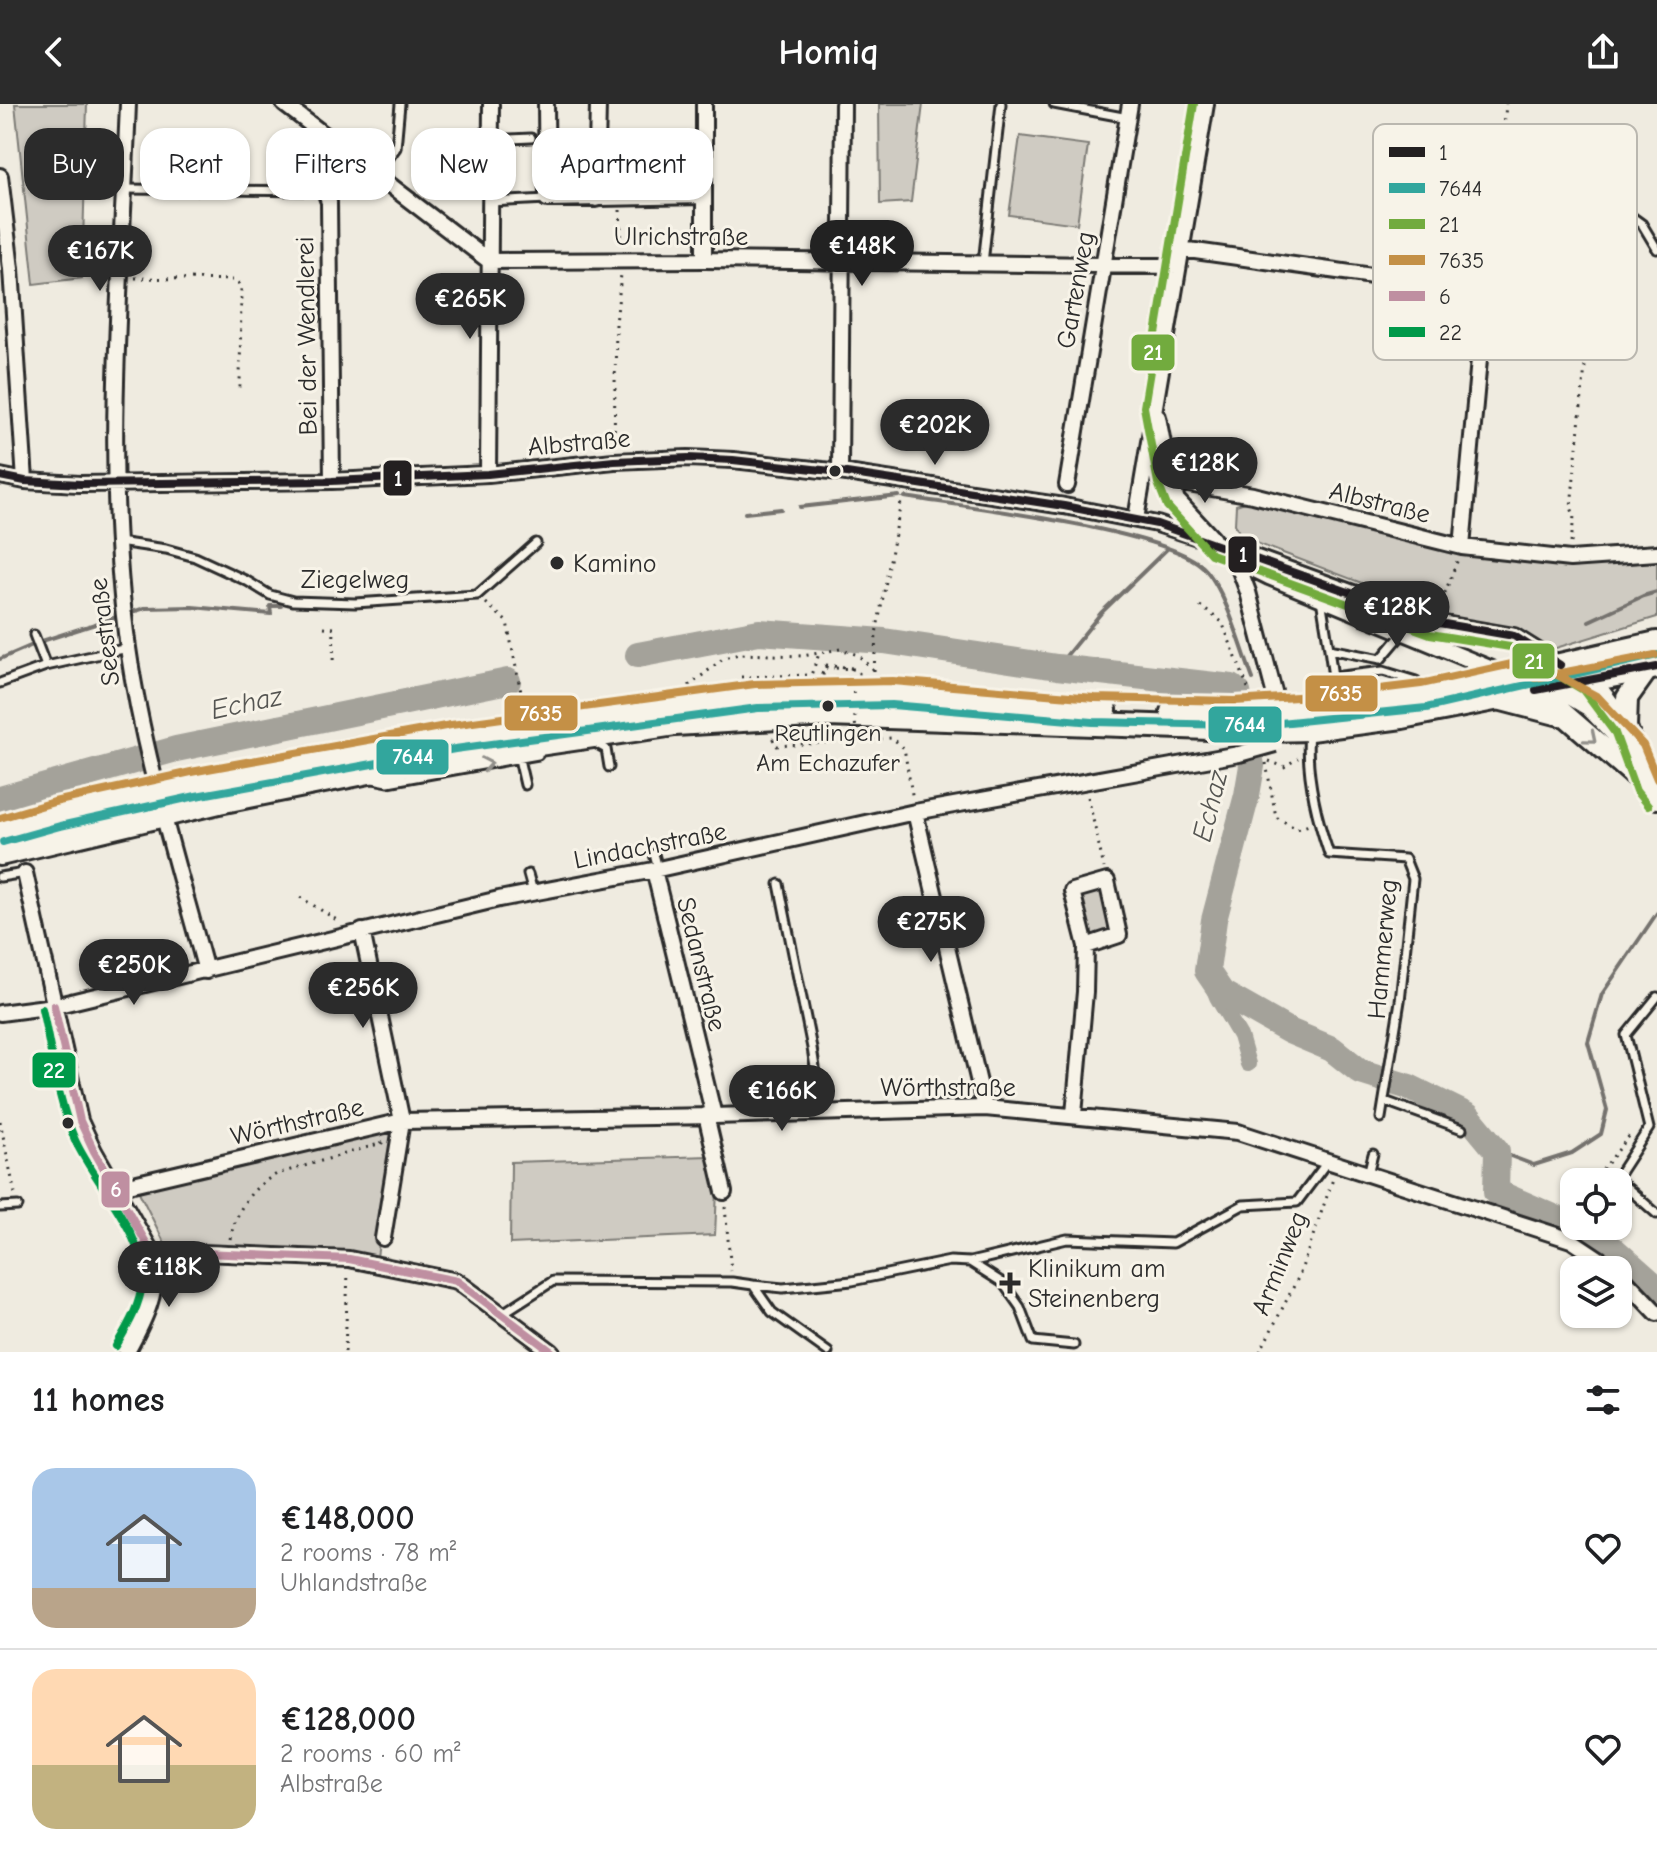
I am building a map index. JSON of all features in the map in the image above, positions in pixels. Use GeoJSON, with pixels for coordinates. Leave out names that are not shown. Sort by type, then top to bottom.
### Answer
{"type":"FeatureCollection","features":[{"type":"Feature","properties":{"kind":"main road"},"geometry":{"type":"LineString","coordinates":[[1267,718],[1310,729],[1402,717],[1494,698],[1539,678],[1657,643]]}},
{"type":"Feature","properties":{"kind":"main road"},"geometry":{"type":"LineString","coordinates":[[0,831],[154,783],[527,727],[668,716],[828,715],[1236,721],[1539,678],[1591,681],[1652,668]]}},
{"type":"Feature","properties":{"kind":"main road"},"geometry":{"type":"LineString","coordinates":[[1626,727],[1627,698],[1652,668]]}},
{"type":"Feature","properties":{"kind":"main road"},"geometry":{"type":"LineString","coordinates":[[1539,678],[1567,717],[1652,792]]}},
{"type":"Feature","properties":{"kind":"main road"},"geometry":{"type":"LineString","coordinates":[[1539,678],[1590,706],[1634,752]]}},
{"type":"Feature","properties":{"kind":"main road"},"geometry":{"type":"LineString","coordinates":[[1591,681],[1626,727],[1652,792]]}},
{"type":"Feature","properties":{"kind":"main road"},"geometry":{"type":"LineString","coordinates":[[1494,698],[1567,717]]}},
{"type":"Feature","properties":{"kind":"main road"},"geometry":{"type":"LineString","coordinates":[[0,854],[356,774],[668,716]]}},
{"type":"Feature","properties":{"kind":"street","name":"Seestraße"},"geometry":{"type":"LineString","coordinates":[[124,189],[128,104]]}},
{"type":"Feature","properties":{"kind":"street"},"geometry":{"type":"LineString","coordinates":[[284,104],[315,128]]}},
{"type":"Feature","properties":{"kind":"street"},"geometry":{"type":"LineString","coordinates":[[490,128],[491,104]]}},
{"type":"Feature","properties":{"kind":"street"},"geometry":{"type":"LineString","coordinates":[[546,104],[546,128]]}},
{"type":"Feature","properties":{"kind":"street"},"geometry":{"type":"LineString","coordinates":[[597,128],[598,104]]}},
{"type":"Feature","properties":{"kind":"street"},"geometry":{"type":"LineString","coordinates":[[704,104],[704,128]]}},
{"type":"Feature","properties":{"kind":"street"},"geometry":{"type":"LineString","coordinates":[[840,472],[843,104]]}},
{"type":"Feature","properties":{"kind":"street"},"geometry":{"type":"LineString","coordinates":[[1136,519],[1206,104]]}},
{"type":"Feature","properties":{"kind":"street","name":"Gartenweg"},"geometry":{"type":"LineString","coordinates":[[1067,485],[1129,111]]}},
{"type":"Feature","properties":{"kind":"street"},"geometry":{"type":"LineString","coordinates":[[0,176],[11,269],[25,481]]}},
{"type":"Feature","properties":{"kind":"street"},"geometry":{"type":"LineString","coordinates":[[395,189],[489,261]]}},
{"type":"Feature","properties":{"kind":"street","name":"Seestraße"},"geometry":{"type":"LineString","coordinates":[[123,200],[115,484],[126,630],[144,741],[206,971]]}},
{"type":"Feature","properties":{"kind":"street","name":"Bei der Wendlerei"},"geometry":{"type":"LineString","coordinates":[[328,200],[332,481]]}},
{"type":"Feature","properties":{"kind":"street"},"geometry":{"type":"LineString","coordinates":[[704,200],[704,260]]}},
{"type":"Feature","properties":{"kind":"street"},"geometry":{"type":"LineString","coordinates":[[488,474],[490,202]]}},
{"type":"Feature","properties":{"kind":"street"},"geometry":{"type":"LineString","coordinates":[[1181,249],[1373,276]]}},
{"type":"Feature","properties":{"kind":"street","name":"Ulrichstraße"},"geometry":{"type":"LineString","coordinates":[[489,261],[623,259],[1178,266]]}},
{"type":"Feature","properties":{"kind":"street"},"geometry":{"type":"LineString","coordinates":[[1462,547],[1480,360]]}},
{"type":"Feature","properties":{"kind":"street"},"geometry":{"type":"LineString","coordinates":[[1156,408],[1170,481]]}},
{"type":"Feature","properties":{"kind":"street","name":"Albstraße"},"geometry":{"type":"LineString","coordinates":[[0,476],[25,481],[115,484],[332,481],[488,474],[614,461],[733,460],[840,472],[1157,524],[1433,622],[1514,636],[1539,678]]}},
{"type":"Feature","properties":{"kind":"street","name":"Albstraße"},"geometry":{"type":"LineString","coordinates":[[1216,543],[1177,500],[1170,481],[1253,495],[1462,547],[1570,559],[1657,553]]}},
{"type":"Feature","properties":{"kind":"street","name":"Albstraße"},"geometry":{"type":"LineString","coordinates":[[1157,524],[1321,599],[1404,632],[1539,678]]}},
{"type":"Feature","properties":{"kind":"street"},"geometry":{"type":"LineString","coordinates":[[1236,560],[1248,592],[1267,718]]}},
{"type":"Feature","properties":{"kind":"street"},"geometry":{"type":"LineString","coordinates":[[1248,592],[1269,577]]}},
{"type":"Feature","properties":{"kind":"street","name":"Lindachstraße"},"geometry":{"type":"LineString","coordinates":[[0,1013],[54,1006],[533,892],[656,870],[915,812],[1239,754],[1267,718]]}},
{"type":"Feature","properties":{"kind":"street"},"geometry":{"type":"LineString","coordinates":[[915,812],[985,1108]]}},
{"type":"Feature","properties":{"kind":"street","name":"Sedanstraße"},"geometry":{"type":"LineString","coordinates":[[656,870],[724,1192]]}},
{"type":"Feature","properties":{"kind":"street"},"geometry":{"type":"LineString","coordinates":[[25,873],[80,1121],[153,1255],[156,1274],[151,1303],[127,1352]]}},
{"type":"Feature","properties":{"kind":"street"},"geometry":{"type":"LineString","coordinates":[[1074,1114],[1086,946],[1072,891],[1107,881],[1119,935],[1086,946]]}},
{"type":"Feature","properties":{"kind":"street"},"geometry":{"type":"LineString","coordinates":[[362,931],[402,1121],[383,1238]]}},
{"type":"Feature","properties":{"kind":"street","name":"Wörthstraße"},"geometry":{"type":"LineString","coordinates":[[116,1188],[402,1121],[985,1108],[1074,1114],[1238,1132],[1368,1174],[1560,1228]]}},
{"type":"Feature","properties":{"kind":"street","name":"Wörthstraße"},"geometry":{"type":"LineString","coordinates":[[1584,1240],[1601,1256]]}},
{"type":"Feature","properties":{"kind":"street"},"geometry":{"type":"LineString","coordinates":[[153,1255],[177,1252],[349,1259],[457,1281],[552,1352]]}},
{"type":"Feature","properties":{"kind":"street","name":"Wörthstraße"},"geometry":{"type":"LineString","coordinates":[[1632,1287],[1657,1313]]}},
{"type":"Feature","properties":{"kind":"lane"},"geometry":{"type":"LineString","coordinates":[[395,149],[400,104]]}},
{"type":"Feature","properties":{"kind":"lane"},"geometry":{"type":"LineString","coordinates":[[983,263],[1001,104]]}},
{"type":"Feature","properties":{"kind":"lane"},"geometry":{"type":"LineString","coordinates":[[1054,104],[1129,111]]}},
{"type":"Feature","properties":{"kind":"lane"},"geometry":{"type":"LineString","coordinates":[[516,139],[531,138]]}},
{"type":"Feature","properties":{"kind":"lane"},"geometry":{"type":"LineString","coordinates":[[124,189],[266,190]]}},
{"type":"Feature","properties":{"kind":"lane"},"geometry":{"type":"LineString","coordinates":[[490,202],[532,200]]}},
{"type":"Feature","properties":{"kind":"lane"},"geometry":{"type":"LineString","coordinates":[[1637,220],[1657,249]]}},
{"type":"Feature","properties":{"kind":"lane","name":"Ziegelweg"},"geometry":{"type":"LineString","coordinates":[[118,542],[195,557],[270,595],[293,601],[355,603],[477,595]]}},
{"type":"Feature","properties":{"kind":"lane"},"geometry":{"type":"LineString","coordinates":[[477,595],[536,543]]}},
{"type":"Feature","properties":{"kind":"lane"},"geometry":{"type":"LineString","coordinates":[[1321,599],[1333,677],[1330,707]]}},
{"type":"Feature","properties":{"kind":"lane"},"geometry":{"type":"LineString","coordinates":[[1329,649],[1381,659],[1404,632]]}},
{"type":"Feature","properties":{"kind":"lane"},"geometry":{"type":"LineString","coordinates":[[34,635],[46,666]]}},
{"type":"Feature","properties":{"kind":"lane"},"geometry":{"type":"LineString","coordinates":[[0,683],[46,666],[128,648]]}},
{"type":"Feature","properties":{"kind":"lane"},"geometry":{"type":"LineString","coordinates":[[1333,677],[1383,671],[1416,681],[1423,696]]}},
{"type":"Feature","properties":{"kind":"lane"},"geometry":{"type":"LineString","coordinates":[[566,750],[597,744],[668,716]]}},
{"type":"Feature","properties":{"kind":"lane","name":"Hammerweg"},"geometry":{"type":"LineString","coordinates":[[1310,729],[1307,752],[1318,823],[1329,854],[1405,859],[1413,879],[1386,1098]]}},
{"type":"Feature","properties":{"kind":"lane"},"geometry":{"type":"LineString","coordinates":[[597,744],[606,749],[609,767]]}},
{"type":"Feature","properties":{"kind":"lane"},"geometry":{"type":"LineString","coordinates":[[356,774],[388,782],[550,753]]}},
{"type":"Feature","properties":{"kind":"lane"},"geometry":{"type":"LineString","coordinates":[[519,759],[525,785]]}},
{"type":"Feature","properties":{"kind":"lane"},"geometry":{"type":"LineString","coordinates":[[654,854],[656,870]]}},
{"type":"Feature","properties":{"kind":"lane"},"geometry":{"type":"LineString","coordinates":[[0,877],[25,873]]}},
{"type":"Feature","properties":{"kind":"lane"},"geometry":{"type":"LineString","coordinates":[[528,874],[533,892]]}},
{"type":"Feature","properties":{"kind":"lane"},"geometry":{"type":"LineString","coordinates":[[779,884],[822,1113]]}},
{"type":"Feature","properties":{"kind":"lane"},"geometry":{"type":"LineString","coordinates":[[1623,1168],[1649,1128],[1626,1035],[1657,998]]}},
{"type":"Feature","properties":{"kind":"lane"},"geometry":{"type":"LineString","coordinates":[[1381,1118],[1386,1098],[1462,1129]]}},
{"type":"Feature","properties":{"kind":"lane"},"geometry":{"type":"LineString","coordinates":[[1368,1174],[1373,1154]]}},
{"type":"Feature","properties":{"kind":"lane"},"geometry":{"type":"LineString","coordinates":[[503,1313],[553,1281],[732,1282],[783,1288],[852,1281],[950,1261],[970,1262],[1067,1239],[1173,1243],[1243,1205],[1297,1202],[1328,1160]]}},
{"type":"Feature","properties":{"kind":"lane"},"geometry":{"type":"LineString","coordinates":[[1632,1194],[1657,1214]]}},
{"type":"Feature","properties":{"kind":"lane"},"geometry":{"type":"LineString","coordinates":[[0,1207],[18,1206]]}},
{"type":"Feature","properties":{"kind":"lane"},"geometry":{"type":"LineString","coordinates":[[970,1262],[1003,1283],[1020,1307],[1033,1341],[1074,1345]]}},
{"type":"Feature","properties":{"kind":"lane"},"geometry":{"type":"LineString","coordinates":[[753,1285],[772,1312],[828,1352]]}},
{"type":"Feature","properties":{"kind":"path"},"geometry":{"type":"LineString","coordinates":[[1504,124],[1506,104]]}},
{"type":"Feature","properties":{"kind":"path"},"geometry":{"type":"LineString","coordinates":[[614,461],[616,324],[623,259],[620,200]]}},
{"type":"Feature","properties":{"kind":"path"},"geometry":{"type":"LineString","coordinates":[[119,278],[236,280],[241,287],[240,390]]}},
{"type":"Feature","properties":{"kind":"path"},"geometry":{"type":"LineString","coordinates":[[1570,559],[1574,516],[1571,507],[1586,360]]}},
{"type":"Feature","properties":{"kind":"path"},"geometry":{"type":"LineString","coordinates":[[668,716],[724,658],[739,654],[803,656],[840,649],[858,655],[874,671],[876,634],[905,481]]}},
{"type":"Feature","properties":{"kind":"path"},"geometry":{"type":"LineString","coordinates":[[1433,622],[1462,547]]}},
{"type":"Feature","properties":{"kind":"path"},"geometry":{"type":"LineString","coordinates":[[477,595],[507,622],[527,727]]}},
{"type":"Feature","properties":{"kind":"path"},"geometry":{"type":"LineString","coordinates":[[1200,606],[1222,622],[1267,718]]}},
{"type":"Feature","properties":{"kind":"path"},"geometry":{"type":"LineString","coordinates":[[324,627],[334,628],[333,664]]}},
{"type":"Feature","properties":{"kind":"path"},"geometry":{"type":"LineString","coordinates":[[741,677],[811,675],[820,652]]}},
{"type":"Feature","properties":{"kind":"path"},"geometry":{"type":"LineString","coordinates":[[824,680],[823,671],[834,668],[844,668],[854,669],[859,673],[855,683],[841,681],[827,680],[822,670],[826,665],[852,668],[853,681],[854,695],[856,735],[773,739],[777,746],[892,738],[904,748],[915,812]]}},
{"type":"Feature","properties":{"kind":"path"},"geometry":{"type":"LineString","coordinates":[[1297,758],[1284,767],[1267,761],[1276,817],[1297,829],[1318,823]]}},
{"type":"Feature","properties":{"kind":"path"},"geometry":{"type":"LineString","coordinates":[[1084,782],[1107,881]]}},
{"type":"Feature","properties":{"kind":"path"},"geometry":{"type":"LineString","coordinates":[[300,897],[330,916]]}},
{"type":"Feature","properties":{"kind":"path"},"geometry":{"type":"LineString","coordinates":[[0,1121],[18,1206]]}},
{"type":"Feature","properties":{"kind":"path"},"geometry":{"type":"LineString","coordinates":[[228,1255],[237,1213],[247,1196],[261,1182],[277,1174],[382,1143],[378,1127]]}},
{"type":"Feature","properties":{"kind":"path"},"geometry":{"type":"LineString","coordinates":[[1604,1168],[1630,1135],[1640,1142]]}},
{"type":"Feature","properties":{"kind":"path","name":"Arminweg"},"geometry":{"type":"LineString","coordinates":[[1260,1352],[1299,1276],[1329,1187]]}},
{"type":"Feature","properties":{"kind":"path"},"geometry":{"type":"LineString","coordinates":[[724,1192],[732,1282]]}},
{"type":"Feature","properties":{"kind":"path"},"geometry":{"type":"LineString","coordinates":[[345,1352],[349,1259]]}},
{"type":"Feature","properties":{"kind":"shaded area"},"geometry":{"type":"Polygon","coordinates":[[[15,104],[87,104],[86,128],[24,128],[24,189],[15,104]]]}},
{"type":"Feature","properties":{"kind":"shaded area"},"geometry":{"type":"Polygon","coordinates":[[[879,104],[923,104],[911,202],[880,204],[879,104]]]}},
{"type":"Feature","properties":{"kind":"shaded area"},"geometry":{"type":"Polygon","coordinates":[[[1020,136],[1088,145],[1077,224],[1009,215],[1020,136]]]}},
{"type":"Feature","properties":{"kind":"shaded area"},"geometry":{"type":"Polygon","coordinates":[[[25,200],[84,200],[82,278],[34,284],[25,200]]]}},
{"type":"Feature","properties":{"kind":"shaded area"},"geometry":{"type":"Polygon","coordinates":[[[1251,500],[1461,554],[1657,557],[1657,617],[1543,652],[1241,537],[1235,524],[1236,505],[1251,500]]]}},
{"type":"Feature","properties":{"kind":"shaded area"},"geometry":{"type":"Polygon","coordinates":[[[1103,889],[1113,932],[1089,939],[1078,896],[1103,889]]]}},
{"type":"Feature","properties":{"kind":"shaded area"},"geometry":{"type":"Polygon","coordinates":[[[396,1130],[377,1257],[165,1244],[138,1190],[396,1130]]]}},
{"type":"Feature","properties":{"kind":"shaded area"},"geometry":{"type":"Polygon","coordinates":[[[710,1156],[717,1190],[715,1235],[510,1244],[511,1162],[710,1156]]]}},
{"type":"Feature","properties":{"kind":"waterway"},"geometry":{"type":"LineString","coordinates":[[800,507],[899,496]]}},
{"type":"Feature","properties":{"kind":"waterway"},"geometry":{"type":"LineString","coordinates":[[905,497],[1107,531],[1181,553],[1203,567],[1219,589],[1253,679]]}},
{"type":"Feature","properties":{"kind":"waterway"},"geometry":{"type":"LineString","coordinates":[[745,513],[781,509]]}},
{"type":"Feature","properties":{"kind":"waterway"},"geometry":{"type":"LineString","coordinates":[[1057,667],[1101,613],[1168,548]]}},
{"type":"Feature","properties":{"kind":"waterway"},"geometry":{"type":"LineString","coordinates":[[1589,621],[1657,592]]}},
{"type":"Feature","properties":{"kind":"waterway"},"geometry":{"type":"LineString","coordinates":[[0,659],[42,641],[145,608],[192,607],[271,614],[270,606],[281,606]]}},
{"type":"Feature","properties":{"kind":"waterway","name":"Echaz"},"geometry":{"type":"LineString","coordinates":[[638,655],[759,632],[884,641],[1057,667],[1232,687],[1238,692],[1252,766],[1214,920],[1207,971],[1222,993],[1289,1031],[1332,1049],[1361,1072],[1409,1087],[1468,1116],[1497,1151],[1496,1192],[1560,1220]]}},
{"type":"Feature","properties":{"kind":"waterway","name":"Echaz"},"geometry":{"type":"LineString","coordinates":[[0,799],[176,749],[508,681]]}},
{"type":"Feature","properties":{"kind":"waterway"},"geometry":{"type":"LineString","coordinates":[[1497,1151],[1534,1165],[1572,1153],[1601,1134],[1607,1110],[1588,1042],[1602,994],[1657,913]]}},
{"type":"Feature","properties":{"kind":"waterway"},"geometry":{"type":"LineString","coordinates":[[1207,971],[1217,997],[1240,1036],[1248,1064]]}},
{"type":"Feature","properties":{"kind":"waterway","name":"Echaz"},"geometry":{"type":"LineString","coordinates":[[1602,1240],[1657,1288]]}},
{"type":"Feature","properties":{"kind":"transit line","name":"21"},"geometry":{"type":"LineString","coordinates":[[1194,104],[1144,407],[1158,483],[1167,506],[1211,554],[1430,634],[1510,647],[1583,690],[1615,733],[1636,791],[1648,806]]}},
{"type":"Feature","properties":{"kind":"transit line","name":"1"},"geometry":{"type":"LineString","coordinates":[[0,476],[25,481],[80,484],[332,481],[488,474],[614,461],[688,458],[840,472],[1064,506],[1157,524],[1433,622],[1514,636],[1560,665]]}},
{"type":"Feature","properties":{"kind":"transit line","name":"7635"},"geometry":{"type":"LineString","coordinates":[[1535,678],[1655,655]]}},
{"type":"Feature","properties":{"kind":"transit line","name":"7644"},"geometry":{"type":"LineString","coordinates":[[3,842],[196,796],[455,749],[758,708],[892,705],[1093,722],[1280,723],[1426,708],[1657,655]]}},
{"type":"Feature","properties":{"kind":"transit line","name":"7635"},"geometry":{"type":"LineString","coordinates":[[0,818],[54,802],[191,772],[451,725],[755,684],[893,681],[1094,698],[1234,701],[1329,695],[1421,684],[1530,660],[1598,697],[1643,745],[1657,779]]}},
{"type":"Feature","properties":{"kind":"transit line","name":"1"},"geometry":{"type":"LineString","coordinates":[[1536,690],[1657,667]]}},
{"type":"Feature","properties":{"kind":"transit line","name":"6"},"geometry":{"type":"LineString","coordinates":[[54,1006],[80,1121],[153,1255]]}},
{"type":"Feature","properties":{"kind":"transit line","name":"22"},"geometry":{"type":"LineString","coordinates":[[42,1009],[59,1092],[75,1140],[118,1210],[137,1247],[142,1266],[139,1300],[116,1346]]}},
{"type":"Feature","properties":{"kind":"transit line","name":"6"},"geometry":{"type":"LineString","coordinates":[[153,1255],[177,1252],[349,1259],[457,1281],[552,1352]]}},
{"type":"Feature","properties":{"kind":"place","name":"Kamino"},"geometry":{"type":"Point","coordinates":[557,563]}},
{"type":"Feature","properties":{"kind":"place","name":"Reutlingen Am Echazufer"},"geometry":{"type":"Point","coordinates":[828,706]}},
{"type":"Feature","properties":{"kind":"place","name":"Klinikum am Steinenberg"},"geometry":{"type":"Point","coordinates":[1010,1283]}}]}
